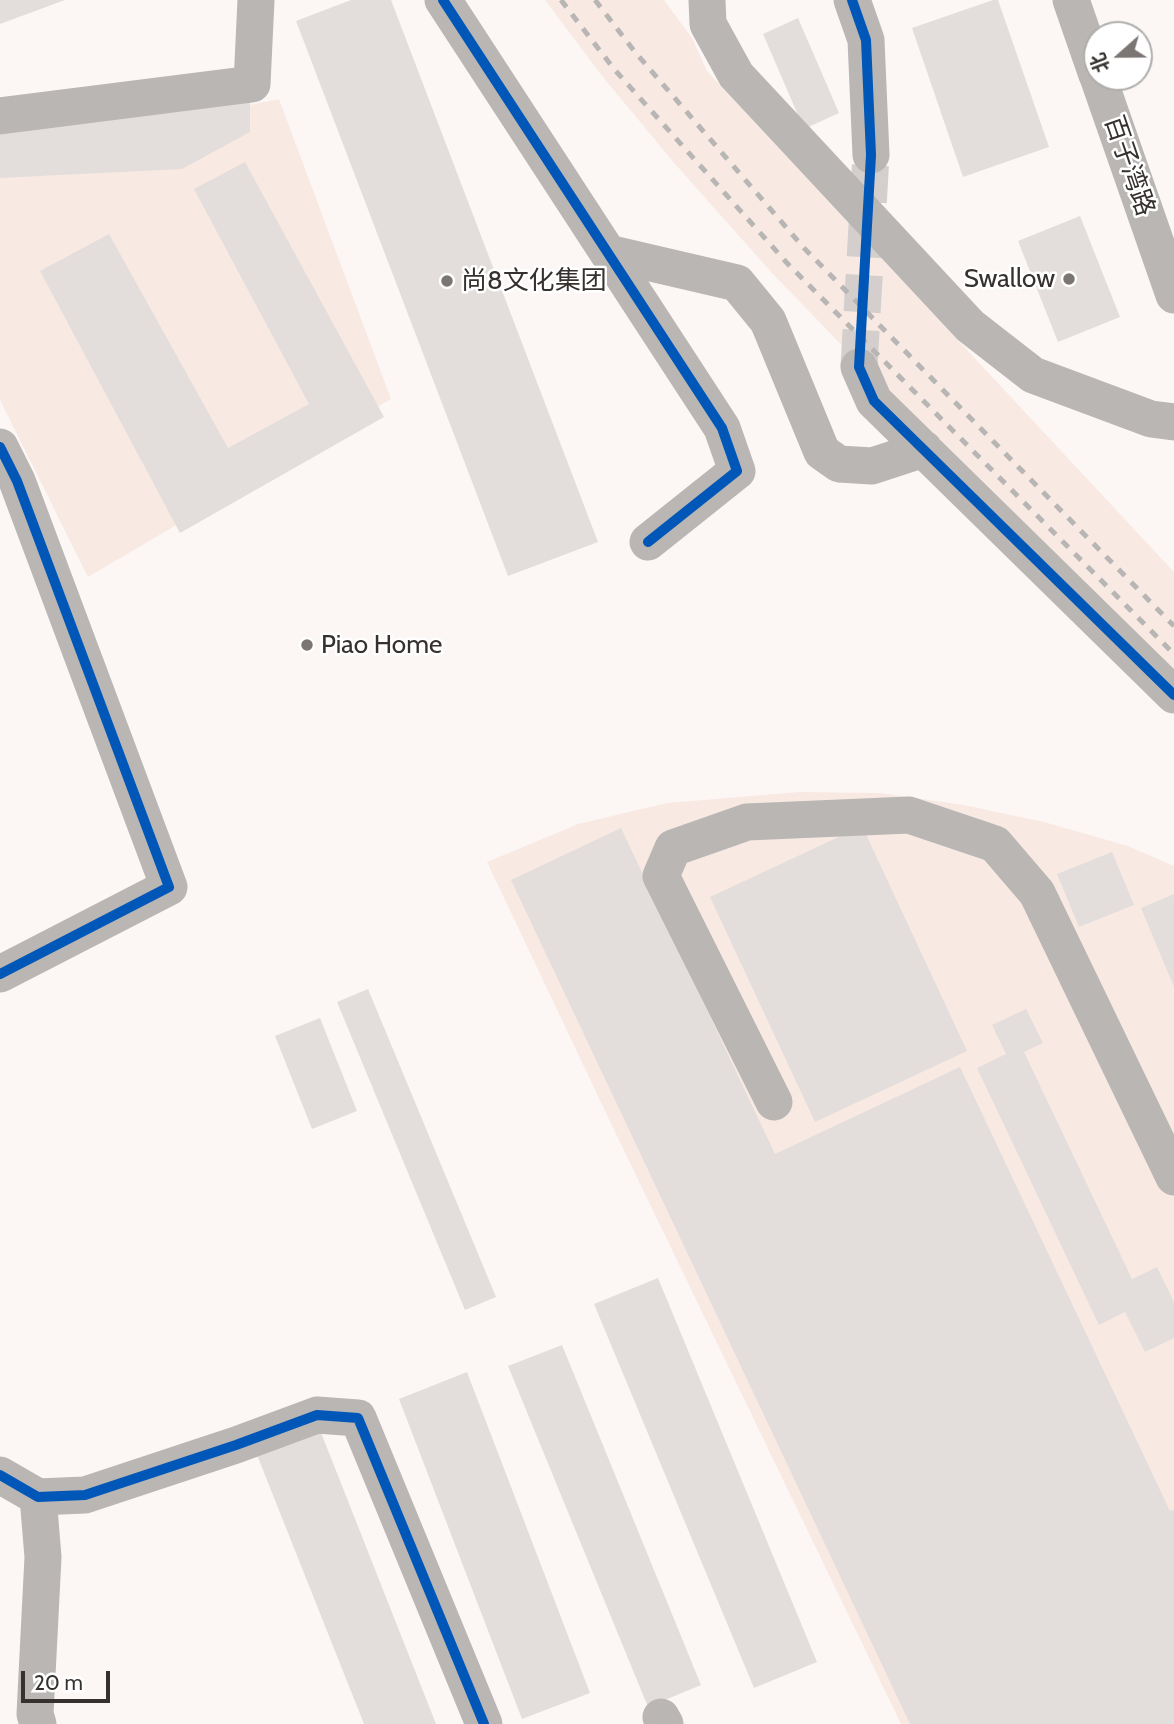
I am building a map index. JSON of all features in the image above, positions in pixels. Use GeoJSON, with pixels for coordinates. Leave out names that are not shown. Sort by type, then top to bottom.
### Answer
{"type":"FeatureCollection","features":[{"type":"Feature","properties":{"kind":"street"},"geometry":{"type":"LineString","coordinates":[[0,116],[252,84],[256,0]]}},
{"type":"Feature","properties":{"kind":"street"},"geometry":{"type":"LineString","coordinates":[[443,0],[722,428],[737,471],[648,541]]}},
{"type":"Feature","properties":{"kind":"street"},"geometry":{"type":"LineString","coordinates":[[707,0],[708,24],[736,75],[970,326],[1033,375],[1151,419],[1174,422]]}},
{"type":"Feature","properties":{"kind":"street"},"geometry":{"type":"LineString","coordinates":[[852,0],[866,40],[871,155]]}},
{"type":"Feature","properties":{"kind":"street","name":"百子湾路"},"geometry":{"type":"LineString","coordinates":[[1070,0],[1083,37]]}},
{"type":"Feature","properties":{"kind":"street","name":"百子湾路"},"geometry":{"type":"LineString","coordinates":[[1102,91],[1174,295]]}},
{"type":"Feature","properties":{"kind":"street"},"geometry":{"type":"LineString","coordinates":[[608,253],[737,283],[768,321],[822,452],[839,464],[872,466],[924,449]]}},
{"type":"Feature","properties":{"kind":"street"},"geometry":{"type":"LineString","coordinates":[[859,367],[874,401],[1174,695]]}},
{"type":"Feature","properties":{"kind":"street"},"geometry":{"type":"LineString","coordinates":[[0,447],[17,481],[169,887],[0,974]]}},
{"type":"Feature","properties":{"kind":"street"},"geometry":{"type":"LineString","coordinates":[[774,1102],[661,876],[673,848],[747,822],[909,815],[995,844],[1037,893],[1171,1161]]}},
{"type":"Feature","properties":{"kind":"street"},"geometry":{"type":"LineString","coordinates":[[0,1475],[38,1497],[85,1495],[317,1415],[358,1418],[484,1724]]}},
{"type":"Feature","properties":{"kind":"street"},"geometry":{"type":"LineString","coordinates":[[38,1497],[43,1557],[35,1714],[38,1724]]}},
{"type":"Feature","properties":{"kind":"shaded area"},"geometry":{"type":"Polygon","coordinates":[[[545,0],[664,0],[692,38],[707,71],[1174,572],[1174,689],[771,272],[675,164],[602,76],[545,0]]]}},
{"type":"Feature","properties":{"kind":"shaded area"},"geometry":{"type":"Polygon","coordinates":[[[279,99],[391,399],[88,577],[0,400],[0,155],[279,99]]]}},
{"type":"Feature","properties":{"kind":"shaded area"},"geometry":{"type":"Polygon","coordinates":[[[800,792],[880,793],[964,805],[1044,822],[1128,846],[1174,866],[1174,1724],[901,1724],[487,862],[578,824],[667,803],[800,792]]]}},
{"type":"Feature","properties":{"kind":"building"},"geometry":{"type":"Polygon","coordinates":[[[0,0],[65,0],[0,24],[0,0]]]}},
{"type":"Feature","properties":{"kind":"building","name":"尚8文化集团"},"geometry":{"type":"Polygon","coordinates":[[[351,0],[391,0],[598,542],[508,576],[296,21],[351,0]]]}},
{"type":"Feature","properties":{"kind":"building"},"geometry":{"type":"Polygon","coordinates":[[[998,0],[1049,147],[963,177],[912,28],[998,0]]]}},
{"type":"Feature","properties":{"kind":"building"},"geometry":{"type":"Polygon","coordinates":[[[798,18],[839,113],[804,129],[763,34],[798,18]]]}},
{"type":"Feature","properties":{"kind":"building"},"geometry":{"type":"Polygon","coordinates":[[[250,96],[250,132],[182,169],[0,178],[0,122],[250,96]]]}},
{"type":"Feature","properties":{"kind":"building"},"geometry":{"type":"Polygon","coordinates":[[[245,162],[384,417],[180,533],[40,271],[109,234],[228,448],[309,404],[194,189],[245,162]]]}},
{"type":"Feature","properties":{"kind":"building","name":"Swallow"},"geometry":{"type":"Polygon","coordinates":[[[1080,216],[1120,317],[1058,342],[1018,241],[1080,216]]]}},
{"type":"Feature","properties":{"kind":"building"},"geometry":{"type":"Polygon","coordinates":[[[862,826],[967,1051],[815,1122],[710,897],[862,826]]]}},
{"type":"Feature","properties":{"kind":"building"},"geometry":{"type":"Polygon","coordinates":[[[621,828],[775,1154],[960,1067],[1170,1511],[1174,1509],[1174,1724],[910,1724],[511,880],[621,828]]]}},
{"type":"Feature","properties":{"kind":"building"},"geometry":{"type":"Polygon","coordinates":[[[1112,852],[1134,905],[1079,927],[1057,874],[1112,852]]]}},
{"type":"Feature","properties":{"kind":"building"},"geometry":{"type":"Polygon","coordinates":[[[1174,894],[1174,987],[1141,908],[1174,894]]]}},
{"type":"Feature","properties":{"kind":"building"},"geometry":{"type":"Polygon","coordinates":[[[368,989],[496,1297],[465,1310],[337,1002],[368,989]]]}},
{"type":"Feature","properties":{"kind":"building"},"geometry":{"type":"Polygon","coordinates":[[[1026,1009],[1043,1043],[1024,1052],[1132,1279],[1157,1267],[1174,1302],[1174,1338],[1145,1352],[1125,1312],[1099,1325],[977,1068],[1006,1054],[992,1025],[1026,1009]]]}},
{"type":"Feature","properties":{"kind":"building"},"geometry":{"type":"Polygon","coordinates":[[[320,1018],[357,1111],[312,1129],[275,1036],[320,1018]]]}},
{"type":"Feature","properties":{"kind":"building"},"geometry":{"type":"Polygon","coordinates":[[[658,1278],[817,1662],[754,1688],[594,1304],[658,1278]]]}},
{"type":"Feature","properties":{"kind":"building"},"geometry":{"type":"Polygon","coordinates":[[[562,1345],[701,1685],[648,1707],[508,1366],[562,1345]]]}},
{"type":"Feature","properties":{"kind":"building"},"geometry":{"type":"Polygon","coordinates":[[[467,1372],[590,1693],[522,1719],[399,1399],[467,1372]]]}},
{"type":"Feature","properties":{"kind":"building"},"geometry":{"type":"Polygon","coordinates":[[[320,1430],[436,1724],[364,1724],[257,1455],[320,1430]]]}},
{"type":"Feature","properties":{"kind":"tunnel"},"geometry":{"type":"LineString","coordinates":[[859,367],[871,155]]}},
{"type":"Feature","properties":{"kind":"railway"},"geometry":{"type":"LineString","coordinates":[[561,0],[614,69],[787,263],[1174,654]]}},
{"type":"Feature","properties":{"kind":"railway"},"geometry":{"type":"LineString","coordinates":[[595,0],[635,52],[804,248],[1174,626]]}},
{"type":"Feature","properties":{"kind":"cycle path"},"geometry":{"type":"LineString","coordinates":[[443,0],[722,428],[737,471],[648,542]]}},
{"type":"Feature","properties":{"kind":"cycle path"},"geometry":{"type":"LineString","coordinates":[[852,0],[866,40],[871,155],[859,367],[874,401],[1174,695]]}},
{"type":"Feature","properties":{"kind":"cycle path"},"geometry":{"type":"LineString","coordinates":[[0,447],[17,481],[169,887],[0,974]]}},
{"type":"Feature","properties":{"kind":"cycle path"},"geometry":{"type":"LineString","coordinates":[[0,1475],[38,1497],[85,1495],[317,1415],[358,1418],[484,1724]]}},
{"type":"Feature","properties":{"kind":"place","name":"Swallow"},"geometry":{"type":"Point","coordinates":[1069,279]}},
{"type":"Feature","properties":{"kind":"place","name":"尚8文化集团"},"geometry":{"type":"Point","coordinates":[447,281]}},
{"type":"Feature","properties":{"kind":"place","name":"Piao Home"},"geometry":{"type":"Point","coordinates":[307,645]}}]}
